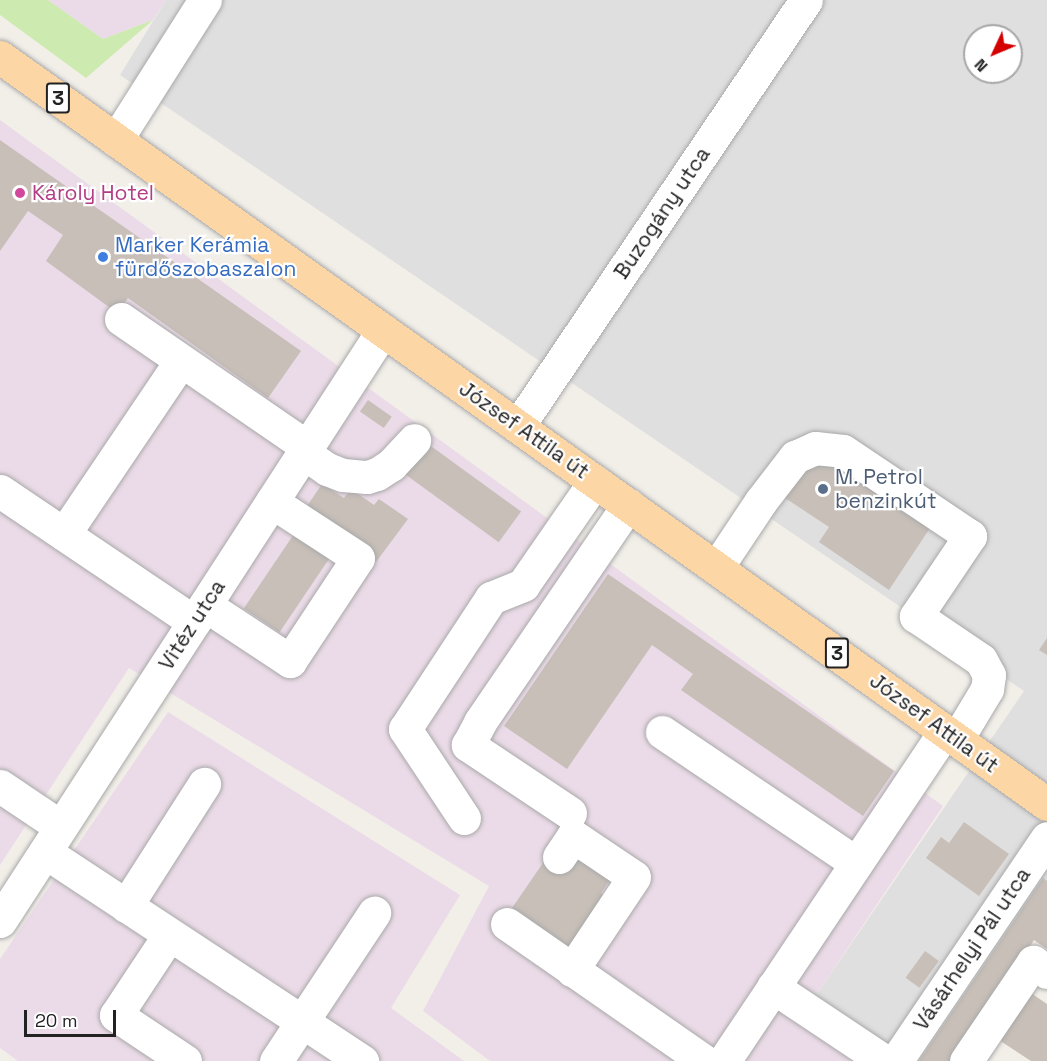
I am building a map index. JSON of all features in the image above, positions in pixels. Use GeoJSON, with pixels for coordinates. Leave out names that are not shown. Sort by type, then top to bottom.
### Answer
{"type":"FeatureCollection","features":[{"type":"Feature","properties":{"kind":"main road","name":"József Attila út"},"geometry":{"type":"LineString","coordinates":[[0,57],[1047,804]]}},
{"type":"Feature","properties":{"kind":"street"},"geometry":{"type":"LineString","coordinates":[[116,140],[206,0]]}},
{"type":"Feature","properties":{"kind":"street","name":"Buzogány utca"},"geometry":{"type":"LineString","coordinates":[[518,426],[806,0]]}},
{"type":"Feature","properties":{"kind":"street"},"geometry":{"type":"LineString","coordinates":[[121,319],[305,450],[327,469],[343,475],[367,477],[377,474],[391,465],[414,440]]}},
{"type":"Feature","properties":{"kind":"street","name":"Vitéz utca"},"geometry":{"type":"LineString","coordinates":[[0,921],[383,330]]}},
{"type":"Feature","properties":{"kind":"street"},"geometry":{"type":"LineString","coordinates":[[64,534],[174,371]]}},
{"type":"Feature","properties":{"kind":"street"},"geometry":{"type":"LineString","coordinates":[[717,567],[761,501],[795,457],[815,448],[843,452],[970,536],[916,616],[981,660],[989,675],[987,690],[856,863],[724,1061]]}},
{"type":"Feature","properties":{"kind":"street"},"geometry":{"type":"LineString","coordinates":[[464,818],[405,729],[491,598],[523,585],[595,481]]}},
{"type":"Feature","properties":{"kind":"street"},"geometry":{"type":"LineString","coordinates":[[0,491],[64,534],[199,613],[290,661],[358,558],[272,502]]}},
{"type":"Feature","properties":{"kind":"street"},"geometry":{"type":"LineString","coordinates":[[570,813],[468,744],[480,722],[628,505]]}},
{"type":"Feature","properties":{"kind":"street"},"geometry":{"type":"LineString","coordinates":[[662,732],[856,863]]}},
{"type":"Feature","properties":{"kind":"street"},"geometry":{"type":"LineString","coordinates":[[126,906],[204,784]]}},
{"type":"Feature","properties":{"kind":"street"},"geometry":{"type":"LineString","coordinates":[[0,786],[53,839],[126,906],[362,1061]]}},
{"type":"Feature","properties":{"kind":"street"},"geometry":{"type":"LineString","coordinates":[[559,857],[573,836],[634,877],[572,970]]}},
{"type":"Feature","properties":{"kind":"street","name":"Vásárhelyi Pál utca"},"geometry":{"type":"LineString","coordinates":[[896,1061],[1047,838]]}},
{"type":"Feature","properties":{"kind":"street"},"geometry":{"type":"LineString","coordinates":[[276,1061],[374,913]]}},
{"type":"Feature","properties":{"kind":"street"},"geometry":{"type":"LineString","coordinates":[[507,924],[704,1061]]}},
{"type":"Feature","properties":{"kind":"street"},"geometry":{"type":"LineString","coordinates":[[169,935],[116,1015],[184,1061]]}},
{"type":"Feature","properties":{"kind":"street"},"geometry":{"type":"LineString","coordinates":[[966,1061],[1033,962],[1047,972]]}},
{"type":"Feature","properties":{"kind":"street"},"geometry":{"type":"LineString","coordinates":[[773,987],[884,1061]]}},
{"type":"Feature","properties":{"kind":"shaded area"},"geometry":{"type":"Polygon","coordinates":[[[48,0],[166,0],[153,20],[103,39],[48,0]]]}},
{"type":"Feature","properties":{"kind":"shaded area"},"geometry":{"type":"Polygon","coordinates":[[[166,0],[1047,0],[1047,884],[923,1061],[872,1061],[812,1001],[1024,691],[120,75],[166,0]]]}},
{"type":"Feature","properties":{"kind":"shaded area"},"geometry":{"type":"Polygon","coordinates":[[[0,120],[943,806],[812,1001],[872,1061],[490,1061],[423,1011],[489,886],[129,668],[0,865],[0,120]]]}},
{"type":"Feature","properties":{"kind":"shaded area"},"geometry":{"type":"Polygon","coordinates":[[[168,712],[460,895],[391,1008],[464,1061],[18,1061],[0,1048],[0,959],[168,712]]]}},
{"type":"Feature","properties":{"kind":"green space"},"geometry":{"type":"Polygon","coordinates":[[[0,0],[48,0],[103,39],[153,20],[86,78],[0,15],[0,0]]]}},
{"type":"Feature","properties":{"kind":"building"},"geometry":{"type":"Polygon","coordinates":[[[0,140],[301,351],[268,398],[128,298],[117,313],[46,261],[63,235],[28,211],[0,251],[0,140]]]}},
{"type":"Feature","properties":{"kind":"building"},"geometry":{"type":"Polygon","coordinates":[[[368,400],[392,417],[384,428],[360,411],[368,400]]]}},
{"type":"Feature","properties":{"kind":"building"},"geometry":{"type":"Polygon","coordinates":[[[424,441],[521,512],[499,542],[402,472],[424,441]]]}},
{"type":"Feature","properties":{"kind":"building"},"geometry":{"type":"Polygon","coordinates":[[[816,451],[930,528],[889,590],[819,542],[829,527],[785,498],[816,451]]]}},
{"type":"Feature","properties":{"kind":"building"},"geometry":{"type":"Polygon","coordinates":[[[322,484],[344,498],[351,489],[374,505],[379,499],[408,519],[376,562],[303,512],[322,484]]]}},
{"type":"Feature","properties":{"kind":"building"},"geometry":{"type":"Polygon","coordinates":[[[298,528],[334,552],[279,632],[244,608],[298,528]]]}},
{"type":"Feature","properties":{"kind":"building"},"geometry":{"type":"Polygon","coordinates":[[[608,574],[894,771],[863,816],[681,690],[693,674],[652,645],[567,769],[504,726],[608,574]]]}},
{"type":"Feature","properties":{"kind":"building"},"geometry":{"type":"Polygon","coordinates":[[[1047,638],[1047,655],[1039,650],[1047,638]]]}},
{"type":"Feature","properties":{"kind":"building"},"geometry":{"type":"Polygon","coordinates":[[[964,822],[1009,854],[979,896],[926,858],[941,837],[949,843],[964,822]]]}},
{"type":"Feature","properties":{"kind":"building"},"geometry":{"type":"Polygon","coordinates":[[[573,853],[611,878],[601,893],[606,897],[567,953],[512,908],[545,860],[573,853]]]}},
{"type":"Feature","properties":{"kind":"building"},"geometry":{"type":"Polygon","coordinates":[[[1043,878],[1047,881],[1047,949],[1034,940],[952,1061],[919,1061],[1043,878]]]}},
{"type":"Feature","properties":{"kind":"building"},"geometry":{"type":"Polygon","coordinates":[[[925,951],[939,961],[919,988],[906,978],[925,951]]]}},
{"type":"Feature","properties":{"kind":"building"},"geometry":{"type":"Polygon","coordinates":[[[1025,989],[1047,1004],[1047,1061],[1031,1061],[993,1036],[1025,989]]]}},
{"type":"Feature","properties":{"kind":"place","name":"Károly Hotel"},"geometry":{"type":"Point","coordinates":[20,193]}},
{"type":"Feature","properties":{"kind":"place","name":"Marker Kerámia fürdőszobaszalon"},"geometry":{"type":"Point","coordinates":[103,257]}},
{"type":"Feature","properties":{"kind":"place","name":"M. Petrol benzinkút"},"geometry":{"type":"Point","coordinates":[823,489]}}]}
